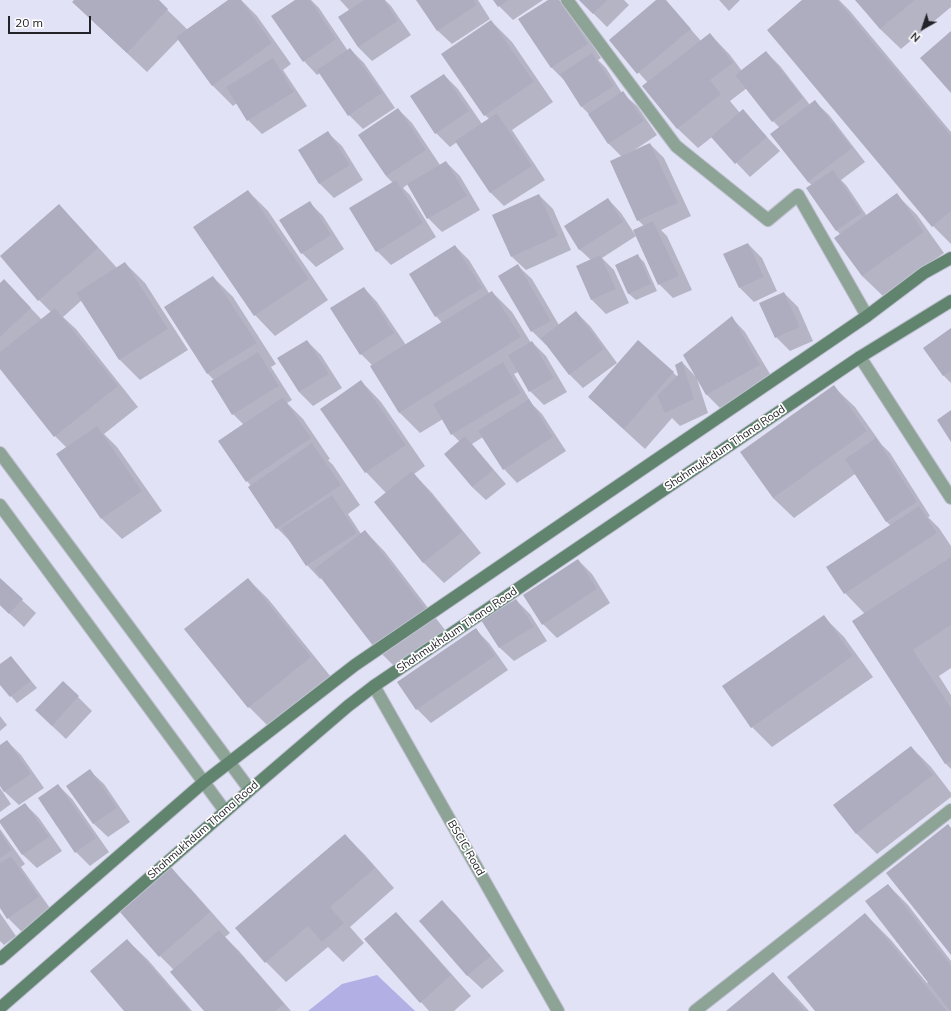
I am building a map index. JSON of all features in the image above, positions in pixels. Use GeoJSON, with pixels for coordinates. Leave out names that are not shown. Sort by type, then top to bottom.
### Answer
{"type":"FeatureCollection","features":[{"type":"Feature","properties":{"kind":"main road"},"geometry":{"type":"LineString","coordinates":[[0,959],[204,782],[355,665],[867,316],[924,273],[951,258]]}},
{"type":"Feature","properties":{"kind":"main road","name":"Shahmukhdum Thana Road"},"geometry":{"type":"LineString","coordinates":[[0,1008],[225,811],[348,706],[374,686],[860,357],[951,301]]}},
{"type":"Feature","properties":{"kind":"street"},"geometry":{"type":"LineString","coordinates":[[567,0],[676,146],[768,220],[798,195],[867,316]]}},
{"type":"Feature","properties":{"kind":"street"},"geometry":{"type":"LineString","coordinates":[[860,357],[951,498]]}},
{"type":"Feature","properties":{"kind":"street"},"geometry":{"type":"LineString","coordinates":[[0,453],[250,790]]}},
{"type":"Feature","properties":{"kind":"street"},"geometry":{"type":"LineString","coordinates":[[0,504],[225,811]]}},
{"type":"Feature","properties":{"kind":"street","name":"BSCIC Road"},"geometry":{"type":"LineString","coordinates":[[374,686],[558,1011]]}},
{"type":"Feature","properties":{"kind":"street"},"geometry":{"type":"LineString","coordinates":[[695,1011],[951,810]]}},
{"type":"Feature","properties":{"kind":"water"},"geometry":{"type":"Polygon","coordinates":[[[377,975],[415,1011],[308,1011],[342,984],[377,975]]]}},
{"type":"Feature","properties":{"kind":"building"},"geometry":{"type":"Polygon","coordinates":[[[74,0],[159,0],[168,9],[127,53],[72,2],[74,0]]]}},
{"type":"Feature","properties":{"kind":"building"},"geometry":{"type":"Polygon","coordinates":[[[228,0],[241,0],[272,43],[212,86],[176,37],[228,0]]]}},
{"type":"Feature","properties":{"kind":"building"},"geometry":{"type":"Polygon","coordinates":[[[295,0],[310,0],[336,39],[303,62],[271,16],[295,0]]]}},
{"type":"Feature","properties":{"kind":"building"},"geometry":{"type":"Polygon","coordinates":[[[364,0],[384,0],[398,21],[358,47],[338,17],[364,0]]]}},
{"type":"Feature","properties":{"kind":"building"},"geometry":{"type":"Polygon","coordinates":[[[416,0],[474,0],[477,5],[437,31],[416,0]]]}},
{"type":"Feature","properties":{"kind":"building"},"geometry":{"type":"Polygon","coordinates":[[[493,0],[509,0],[498,7],[493,0]]]}},
{"type":"Feature","properties":{"kind":"building"},"geometry":{"type":"Polygon","coordinates":[[[548,0],[559,0],[588,44],[551,68],[518,19],[548,0]]]}},
{"type":"Feature","properties":{"kind":"building"},"geometry":{"type":"Polygon","coordinates":[[[579,0],[607,0],[593,14],[579,0]]]}},
{"type":"Feature","properties":{"kind":"building"},"geometry":{"type":"Polygon","coordinates":[[[656,0],[666,0],[691,29],[637,74],[609,40],[656,0]]]}},
{"type":"Feature","properties":{"kind":"building"},"geometry":{"type":"Polygon","coordinates":[[[802,0],[837,0],[951,136],[951,211],[932,227],[767,30],[802,0]]]}},
{"type":"Feature","properties":{"kind":"building"},"geometry":{"type":"Polygon","coordinates":[[[855,0],[915,0],[880,29],[855,0]]]}},
{"type":"Feature","properties":{"kind":"building"},"geometry":{"type":"Polygon","coordinates":[[[491,20],[534,82],[484,116],[441,54],[491,20]]]}},
{"type":"Feature","properties":{"kind":"building"},"geometry":{"type":"Polygon","coordinates":[[[951,31],[951,93],[920,58],[951,31]]]}},
{"type":"Feature","properties":{"kind":"building"},"geometry":{"type":"Polygon","coordinates":[[[710,33],[733,63],[710,80],[721,94],[677,129],[642,86],[710,33]]]}},
{"type":"Feature","properties":{"kind":"building"},"geometry":{"type":"Polygon","coordinates":[[[350,48],[382,93],[348,116],[317,70],[350,48]]]}},
{"type":"Feature","properties":{"kind":"building"},"geometry":{"type":"Polygon","coordinates":[[[766,51],[803,98],[772,122],[735,75],[766,51]]]}},
{"type":"Feature","properties":{"kind":"building"},"geometry":{"type":"Polygon","coordinates":[[[592,53],[614,86],[581,107],[560,74],[592,53]]]}},
{"type":"Feature","properties":{"kind":"building"},"geometry":{"type":"Polygon","coordinates":[[[273,58],[294,92],[247,121],[226,87],[273,58]]]}},
{"type":"Feature","properties":{"kind":"building"},"geometry":{"type":"Polygon","coordinates":[[[444,74],[469,111],[435,134],[410,96],[444,74]]]}},
{"type":"Feature","properties":{"kind":"building"},"geometry":{"type":"Polygon","coordinates":[[[623,91],[644,121],[608,144],[588,114],[623,91]]]}},
{"type":"Feature","properties":{"kind":"building"},"geometry":{"type":"Polygon","coordinates":[[[815,100],[852,148],[808,182],[770,134],[815,100]]]}},
{"type":"Feature","properties":{"kind":"building"},"geometry":{"type":"Polygon","coordinates":[[[398,108],[426,150],[386,176],[358,135],[398,108]]]}},
{"type":"Feature","properties":{"kind":"building"},"geometry":{"type":"Polygon","coordinates":[[[743,109],[767,137],[735,164],[711,137],[743,109]]]}},
{"type":"Feature","properties":{"kind":"building"},"geometry":{"type":"Polygon","coordinates":[[[497,113],[532,166],[490,193],[455,141],[497,113]]]}},
{"type":"Feature","properties":{"kind":"building"},"geometry":{"type":"Polygon","coordinates":[[[328,131],[350,165],[319,184],[298,150],[328,131]]]}},
{"type":"Feature","properties":{"kind":"building"},"geometry":{"type":"Polygon","coordinates":[[[650,143],[678,203],[637,221],[610,161],[650,143]]]}},
{"type":"Feature","properties":{"kind":"building"},"geometry":{"type":"Polygon","coordinates":[[[446,161],[467,196],[427,219],[407,184],[446,161]]]}},
{"type":"Feature","properties":{"kind":"building"},"geometry":{"type":"Polygon","coordinates":[[[833,170],[862,213],[836,231],[806,188],[833,170]]]}},
{"type":"Feature","properties":{"kind":"building"},"geometry":{"type":"Polygon","coordinates":[[[396,180],[423,223],[376,252],[349,208],[396,180]]]}},
{"type":"Feature","properties":{"kind":"building"},"geometry":{"type":"Polygon","coordinates":[[[248,190],[309,279],[254,316],[193,227],[248,190]]]}},
{"type":"Feature","properties":{"kind":"building"},"geometry":{"type":"Polygon","coordinates":[[[897,193],[924,232],[862,276],[834,238],[897,193]]]}},
{"type":"Feature","properties":{"kind":"building"},"geometry":{"type":"Polygon","coordinates":[[[539,194],[558,236],[511,257],[492,215],[539,194]]]}},
{"type":"Feature","properties":{"kind":"building"},"geometry":{"type":"Polygon","coordinates":[[[608,198],[623,222],[579,250],[564,226],[608,198]]]}},
{"type":"Feature","properties":{"kind":"building"},"geometry":{"type":"Polygon","coordinates":[[[310,201],[331,235],[301,254],[279,220],[310,201]]]}},
{"type":"Feature","properties":{"kind":"building"},"geometry":{"type":"Polygon","coordinates":[[[59,204],[98,248],[38,301],[0,256],[59,204]]]}},
{"type":"Feature","properties":{"kind":"building"},"geometry":{"type":"Polygon","coordinates":[[[653,221],[679,276],[658,285],[633,230],[653,221]]]}},
{"type":"Feature","properties":{"kind":"building"},"geometry":{"type":"Polygon","coordinates":[[[748,243],[764,277],[739,288],[723,254],[748,243]]]}},
{"type":"Feature","properties":{"kind":"building"},"geometry":{"type":"Polygon","coordinates":[[[455,245],[482,288],[435,317],[409,274],[455,245]]]}},
{"type":"Feature","properties":{"kind":"building"},"geometry":{"type":"Polygon","coordinates":[[[638,254],[651,284],[628,294],[615,265],[638,254]]]}},
{"type":"Feature","properties":{"kind":"building"},"geometry":{"type":"Polygon","coordinates":[[[600,255],[616,289],[591,300],[576,266],[600,255]]]}},
{"type":"Feature","properties":{"kind":"building"},"geometry":{"type":"Polygon","coordinates":[[[125,262],[168,329],[119,360],[76,293],[125,262]]]}},
{"type":"Feature","properties":{"kind":"building"},"geometry":{"type":"Polygon","coordinates":[[[518,264],[551,321],[531,332],[498,276],[518,264]]]}},
{"type":"Feature","properties":{"kind":"building"},"geometry":{"type":"Polygon","coordinates":[[[213,276],[257,343],[207,374],[164,307],[213,276]]]}},
{"type":"Feature","properties":{"kind":"building"},"geometry":{"type":"Polygon","coordinates":[[[4,279],[31,308],[0,337],[0,283],[4,279]]]}},
{"type":"Feature","properties":{"kind":"building"},"geometry":{"type":"Polygon","coordinates":[[[364,287],[394,333],[360,355],[330,308],[364,287]]]}},
{"type":"Feature","properties":{"kind":"building"},"geometry":{"type":"Polygon","coordinates":[[[492,291],[521,337],[399,413],[370,366],[492,291]]]}},
{"type":"Feature","properties":{"kind":"building"},"geometry":{"type":"Polygon","coordinates":[[[784,292],[800,327],[775,338],[759,303],[784,292]]]}},
{"type":"Feature","properties":{"kind":"building"},"geometry":{"type":"Polygon","coordinates":[[[55,308],[118,386],[54,437],[0,369],[0,352],[55,308]]]}},
{"type":"Feature","properties":{"kind":"building"},"geometry":{"type":"Polygon","coordinates":[[[576,311],[604,349],[569,375],[541,338],[576,311]]]}},
{"type":"Feature","properties":{"kind":"building"},"geometry":{"type":"Polygon","coordinates":[[[732,316],[760,365],[706,395],[683,355],[732,316]]]}},
{"type":"Feature","properties":{"kind":"building"},"geometry":{"type":"Polygon","coordinates":[[[951,328],[951,371],[943,376],[923,348],[951,328]]]}},
{"type":"Feature","properties":{"kind":"building"},"geometry":{"type":"Polygon","coordinates":[[[307,340],[329,374],[299,392],[277,358],[307,340]]]}},
{"type":"Feature","properties":{"kind":"building"},"geometry":{"type":"Polygon","coordinates":[[[638,340],[674,372],[624,429],[588,397],[638,340]]]}},
{"type":"Feature","properties":{"kind":"building"},"geometry":{"type":"Polygon","coordinates":[[[532,341],[554,378],[529,392],[508,355],[532,341]]]}},
{"type":"Feature","properties":{"kind":"building"},"geometry":{"type":"Polygon","coordinates":[[[258,352],[279,386],[232,415],[211,381],[258,352]]]}},
{"type":"Feature","properties":{"kind":"building"},"geometry":{"type":"Polygon","coordinates":[[[682,361],[694,399],[665,413],[657,396],[678,375],[675,365],[682,361]]]}},
{"type":"Feature","properties":{"kind":"building"},"geometry":{"type":"Polygon","coordinates":[[[503,362],[521,393],[451,435],[433,404],[503,362]]]}},
{"type":"Feature","properties":{"kind":"building"},"geometry":{"type":"Polygon","coordinates":[[[361,380],[406,445],[365,473],[320,409],[361,380]]]}},
{"type":"Feature","properties":{"kind":"building"},"geometry":{"type":"Polygon","coordinates":[[[834,385],[867,431],[773,498],[740,452],[834,385]]]}},
{"type":"Feature","properties":{"kind":"building"},"geometry":{"type":"Polygon","coordinates":[[[283,397],[311,438],[246,482],[218,441],[283,397]]]}},
{"type":"Feature","properties":{"kind":"building"},"geometry":{"type":"Polygon","coordinates":[[[529,399],[553,437],[503,470],[478,431],[529,399]]]}},
{"type":"Feature","properties":{"kind":"building"},"geometry":{"type":"Polygon","coordinates":[[[951,410],[951,442],[937,420],[951,410]]]}},
{"type":"Feature","properties":{"kind":"building"},"geometry":{"type":"Polygon","coordinates":[[[97,426],[142,491],[101,519],[56,454],[97,426]]]}},
{"type":"Feature","properties":{"kind":"building"},"geometry":{"type":"Polygon","coordinates":[[[465,436],[493,470],[472,487],[444,454],[465,436]]]}},
{"type":"Feature","properties":{"kind":"building"},"geometry":{"type":"Polygon","coordinates":[[[876,438],[917,502],[886,522],[845,459],[876,438]]]}},
{"type":"Feature","properties":{"kind":"building"},"geometry":{"type":"Polygon","coordinates":[[[312,443],[341,485],[276,529],[248,487],[312,443]]]}},
{"type":"Feature","properties":{"kind":"building"},"geometry":{"type":"Polygon","coordinates":[[[412,471],[462,532],[423,563],[374,502],[412,471]]]}},
{"type":"Feature","properties":{"kind":"building"},"geometry":{"type":"Polygon","coordinates":[[[332,495],[357,533],[306,566],[281,528],[332,495]]]}},
{"type":"Feature","properties":{"kind":"building"},"geometry":{"type":"Polygon","coordinates":[[[919,506],[937,533],[844,594],[826,567],[919,506]]]}},
{"type":"Feature","properties":{"kind":"building"},"geometry":{"type":"Polygon","coordinates":[[[365,530],[425,609],[374,647],[314,569],[365,530]]]}},
{"type":"Feature","properties":{"kind":"building"},"geometry":{"type":"Polygon","coordinates":[[[951,557],[951,625],[913,650],[951,708],[951,761],[945,764],[852,621],[951,557]]]}},
{"type":"Feature","properties":{"kind":"building"},"geometry":{"type":"Polygon","coordinates":[[[578,559],[597,589],[542,625],[523,595],[578,559]]]}},
{"type":"Feature","properties":{"kind":"building"},"geometry":{"type":"Polygon","coordinates":[[[0,578],[23,599],[9,614],[0,605],[0,578]]]}},
{"type":"Feature","properties":{"kind":"building"},"geometry":{"type":"Polygon","coordinates":[[[248,578],[311,657],[248,708],[184,629],[248,578]]]}},
{"type":"Feature","properties":{"kind":"building"},"geometry":{"type":"Polygon","coordinates":[[[516,599],[534,627],[499,648],[481,620],[516,599]]]}},
{"type":"Feature","properties":{"kind":"building"},"geometry":{"type":"Polygon","coordinates":[[[824,615],[853,656],[751,728],[722,686],[824,615]]]}},
{"type":"Feature","properties":{"kind":"building"},"geometry":{"type":"Polygon","coordinates":[[[476,628],[495,656],[416,710],[397,682],[476,628]]]}},
{"type":"Feature","properties":{"kind":"building"},"geometry":{"type":"Polygon","coordinates":[[[11,656],[31,681],[10,697],[0,685],[0,664],[11,656]]]}},
{"type":"Feature","properties":{"kind":"building"},"geometry":{"type":"Polygon","coordinates":[[[63,681],[79,696],[52,726],[35,710],[63,681]]]}},
{"type":"Feature","properties":{"kind":"building"},"geometry":{"type":"Polygon","coordinates":[[[7,740],[31,774],[4,792],[0,786],[0,745],[7,740]]]}},
{"type":"Feature","properties":{"kind":"building"},"geometry":{"type":"Polygon","coordinates":[[[911,746],[933,775],[856,834],[833,805],[911,746]]]}},
{"type":"Feature","properties":{"kind":"building"},"geometry":{"type":"Polygon","coordinates":[[[90,769],[117,808],[93,824],[66,786],[90,769]]]}},
{"type":"Feature","properties":{"kind":"building"},"geometry":{"type":"Polygon","coordinates":[[[58,784],[96,838],[75,853],[38,798],[58,784]]]}},
{"type":"Feature","properties":{"kind":"building"},"geometry":{"type":"Polygon","coordinates":[[[25,803],[49,837],[22,855],[0,823],[0,820],[25,803]]]}},
{"type":"Feature","properties":{"kind":"building"},"geometry":{"type":"Polygon","coordinates":[[[948,824],[951,828],[951,955],[886,873],[948,824]]]}},
{"type":"Feature","properties":{"kind":"building"},"geometry":{"type":"Polygon","coordinates":[[[0,832],[12,850],[0,858],[0,832]]]}},
{"type":"Feature","properties":{"kind":"building"},"geometry":{"type":"Polygon","coordinates":[[[345,834],[375,868],[330,907],[344,923],[322,942],[308,926],[265,963],[235,928],[345,834]]]}},
{"type":"Feature","properties":{"kind":"building"},"geometry":{"type":"Polygon","coordinates":[[[11,856],[39,897],[7,919],[0,908],[0,863],[11,856]]]}},
{"type":"Feature","properties":{"kind":"building"},"geometry":{"type":"Polygon","coordinates":[[[171,867],[210,912],[159,957],[120,912],[171,867]]]}},
{"type":"Feature","properties":{"kind":"building"},"geometry":{"type":"Polygon","coordinates":[[[888,884],[951,966],[951,1011],[865,901],[888,884]]]}},
{"type":"Feature","properties":{"kind":"building"},"geometry":{"type":"Polygon","coordinates":[[[442,900],[491,956],[467,976],[419,921],[442,900]]]}},
{"type":"Feature","properties":{"kind":"building"},"geometry":{"type":"Polygon","coordinates":[[[396,912],[451,975],[420,1003],[364,939],[396,912]]]}},
{"type":"Feature","properties":{"kind":"building"},"geometry":{"type":"Polygon","coordinates":[[[865,913],[947,1011],[815,1011],[787,977],[865,913]]]}},
{"type":"Feature","properties":{"kind":"building"},"geometry":{"type":"Polygon","coordinates":[[[219,930],[284,1004],[275,1011],[204,1011],[170,972],[219,930]]]}},
{"type":"Feature","properties":{"kind":"building"},"geometry":{"type":"Polygon","coordinates":[[[127,939],[190,1011],[124,1011],[90,971],[127,939]]]}},
{"type":"Feature","properties":{"kind":"building"},"geometry":{"type":"Polygon","coordinates":[[[773,972],[805,1011],[726,1011],[773,972]]]}}]}
